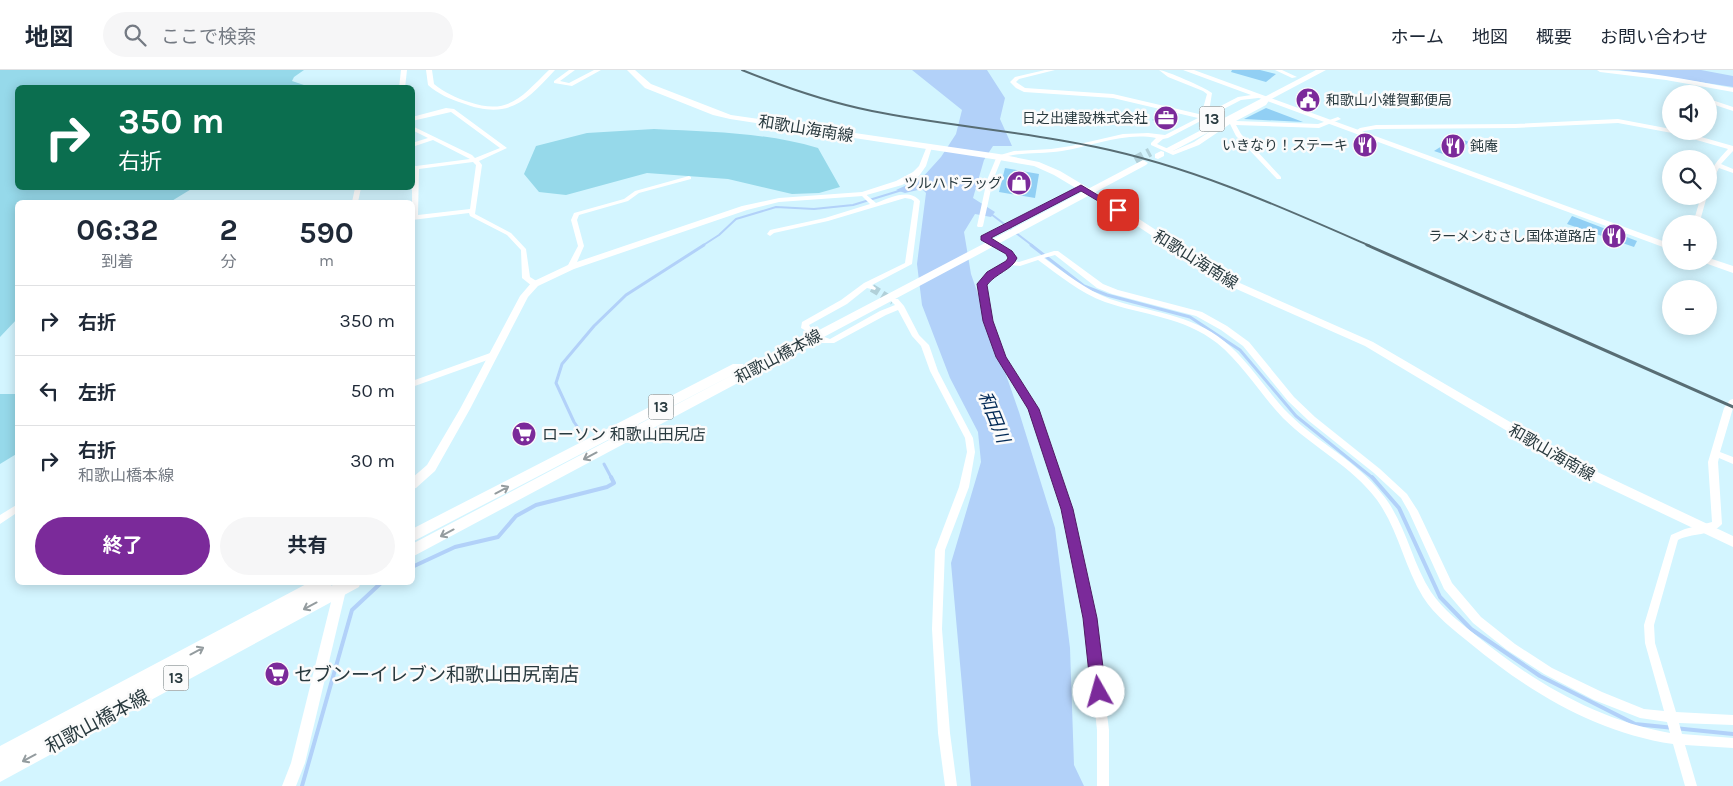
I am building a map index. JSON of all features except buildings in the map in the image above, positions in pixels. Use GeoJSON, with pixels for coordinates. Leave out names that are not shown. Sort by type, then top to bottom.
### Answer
{"type":"FeatureCollection","features":[{"type":"Feature","properties":{"kind":"main road","name":"和歌山海南線"},"geometry":{"type":"LineString","coordinates":[[631,70],[648,86],[716,113],[996,156],[1036,164],[1085,190],[1147,227],[1229,282],[1369,344],[1584,471],[1733,542]]}},
{"type":"Feature","properties":{"kind":"main road"},"geometry":{"type":"LineString","coordinates":[[1187,70],[1335,120],[1360,131],[1662,242]]}},
{"type":"Feature","properties":{"kind":"main road"},"geometry":{"type":"LineString","coordinates":[[1199,70],[1265,96]]}},
{"type":"Feature","properties":{"kind":"main road","name":"13"},"geometry":{"type":"LineString","coordinates":[[1265,96],[1307,70]]}},
{"type":"Feature","properties":{"kind":"main road","name":"13"},"geometry":{"type":"LineString","coordinates":[[1159,149],[1322,70]]}},
{"type":"Feature","properties":{"kind":"main road","name":"和歌山橋本線"},"geometry":{"type":"LineString","coordinates":[[415,549],[812,333],[1139,161]]}},
{"type":"Feature","properties":{"kind":"main road"},"geometry":{"type":"LineString","coordinates":[[1717,257],[1733,263]]}},
{"type":"Feature","properties":{"kind":"main road"},"geometry":{"type":"LineString","coordinates":[[1717,264],[1733,270]]}},
{"type":"Feature","properties":{"kind":"main road","name":"和歌山橋本線"},"geometry":{"type":"LineString","coordinates":[[415,534],[812,333]]}},
{"type":"Feature","properties":{"kind":"main road","name":"和歌山橋本線"},"geometry":{"type":"LineString","coordinates":[[0,756],[338,585]]}},
{"type":"Feature","properties":{"kind":"main road","name":"和歌山橋本線"},"geometry":{"type":"LineString","coordinates":[[0,774],[338,585]]}},
{"type":"Feature","properties":{"kind":"street"},"geometry":{"type":"LineString","coordinates":[[402,85],[404,70]]}},
{"type":"Feature","properties":{"kind":"street"},"geometry":{"type":"LineString","coordinates":[[429,70],[431,85],[443,94],[481,109],[494,111],[503,110],[517,102],[552,70]]}},
{"type":"Feature","properties":{"kind":"street"},"geometry":{"type":"LineString","coordinates":[[572,70],[556,82],[570,85],[598,70]]}},
{"type":"Feature","properties":{"kind":"street"},"geometry":{"type":"LineString","coordinates":[[1052,70],[1017,78],[1013,82],[1018,88],[1024,90],[1113,96],[1205,116]]}},
{"type":"Feature","properties":{"kind":"street"},"geometry":{"type":"LineString","coordinates":[[1162,70],[1170,76],[1205,90],[1210,94],[1204,112],[1205,116]]}},
{"type":"Feature","properties":{"kind":"street"},"geometry":{"type":"LineString","coordinates":[[1278,70],[1294,77]]}},
{"type":"Feature","properties":{"kind":"street"},"geometry":{"type":"LineString","coordinates":[[1600,70],[1686,81],[1733,90]]}},
{"type":"Feature","properties":{"kind":"street"},"geometry":{"type":"LineString","coordinates":[[1159,149],[1153,144],[1173,153],[1264,104],[1265,96],[1240,98],[1166,137],[1159,149]]}},
{"type":"Feature","properties":{"kind":"street"},"geometry":{"type":"LineString","coordinates":[[1717,103],[1733,109]]}},
{"type":"Feature","properties":{"kind":"street"},"geometry":{"type":"LineString","coordinates":[[415,118],[452,110],[504,148],[476,160],[415,167]]}},
{"type":"Feature","properties":{"kind":"street"},"geometry":{"type":"LineString","coordinates":[[1230,123],[1319,126],[1335,120]]}},
{"type":"Feature","properties":{"kind":"street"},"geometry":{"type":"LineString","coordinates":[[1360,131],[1618,121],[1662,129]]}},
{"type":"Feature","properties":{"kind":"street"},"geometry":{"type":"LineString","coordinates":[[1230,123],[1238,135],[1279,178]]}},
{"type":"Feature","properties":{"kind":"street"},"geometry":{"type":"LineString","coordinates":[[415,129],[476,160],[479,165],[471,210],[472,215],[509,234],[524,250],[526,278],[535,284]]}},
{"type":"Feature","properties":{"kind":"street"},"geometry":{"type":"LineString","coordinates":[[980,226],[996,156],[1009,152],[1057,150],[1082,146],[1101,139],[1148,136],[1159,149]]}},
{"type":"Feature","properties":{"kind":"street"},"geometry":{"type":"LineString","coordinates":[[415,143],[434,138]]}},
{"type":"Feature","properties":{"kind":"street"},"geometry":{"type":"LineString","coordinates":[[1704,140],[1732,148],[1717,165],[1733,170]]}},
{"type":"Feature","properties":{"kind":"street"},"geometry":{"type":"LineString","coordinates":[[770,234],[772,231],[801,226],[870,200],[916,174],[922,166],[929,146]]}},
{"type":"Feature","properties":{"kind":"street"},"geometry":{"type":"LineString","coordinates":[[571,267],[581,246],[574,220],[576,214],[626,200],[638,192],[689,178]]}},
{"type":"Feature","properties":{"kind":"street"},"geometry":{"type":"LineString","coordinates":[[415,482],[431,468],[465,409],[524,296],[535,284],[571,267],[745,208],[779,200],[870,200],[905,196],[913,197],[917,201],[908,264],[810,320],[805,324],[805,328],[825,341],[831,341],[897,304],[916,336],[925,346],[934,371],[969,438],[971,452],[964,487],[940,550],[936,629],[944,733],[951,786]]}},
{"type":"Feature","properties":{"kind":"street"},"geometry":{"type":"LineString","coordinates":[[415,218],[471,210]]}},
{"type":"Feature","properties":{"kind":"street"},"geometry":{"type":"LineString","coordinates":[[985,242],[1009,252],[1012,258],[1010,263]]}},
{"type":"Feature","properties":{"kind":"street"},"geometry":{"type":"LineString","coordinates":[[1103,786],[1103,730],[1090,618],[1067,509],[1033,409],[1001,357],[988,321],[982,284],[990,274],[1010,263],[1020,264],[1056,252],[1100,286],[1115,292],[1198,314],[1246,344],[1291,399],[1404,496],[1448,586],[1477,620],[1511,647],[1548,671],[1598,696],[1644,714],[1672,718],[1733,720]]}},
{"type":"Feature","properties":{"kind":"street"},"geometry":{"type":"LineString","coordinates":[[1038,257],[1094,295],[1189,324],[1231,351],[1270,398],[1295,424],[1352,469],[1378,496],[1390,512],[1427,594],[1442,614],[1512,670],[1552,695],[1604,720],[1646,734],[1679,741],[1733,744]]}},
{"type":"Feature","properties":{"kind":"street"},"geometry":{"type":"LineString","coordinates":[[415,383],[492,355]]}},
{"type":"Feature","properties":{"kind":"street"},"geometry":{"type":"LineString","coordinates":[[1691,786],[1650,643],[1649,625],[1674,538],[1684,532],[1704,529],[1717,524],[1713,462],[1728,408],[1733,402]]}},
{"type":"Feature","properties":{"kind":"street"},"geometry":{"type":"LineString","coordinates":[[1715,453],[1733,461]]}},
{"type":"Feature","properties":{"kind":"street"},"geometry":{"type":"LineString","coordinates":[[0,520],[15,509]]}},
{"type":"Feature","properties":{"kind":"street"},"geometry":{"type":"LineString","coordinates":[[289,786],[298,763],[340,585]]}},
{"type":"Feature","properties":{"kind":"shaded area"},"geometry":{"type":"Polygon","coordinates":[[[0,70],[304,70],[294,77],[292,81],[304,85],[15,85],[15,190],[190,190],[173,200],[15,200],[15,321],[0,337],[0,70]]]}},
{"type":"Feature","properties":{"kind":"shaded area"},"geometry":{"type":"Polygon","coordinates":[[[654,129],[757,136],[818,148],[840,187],[819,193],[792,194],[728,179],[647,173],[566,195],[539,192],[524,174],[536,146],[587,133],[654,129]]]}},
{"type":"Feature","properties":{"kind":"shaded area"},"geometry":{"type":"Polygon","coordinates":[[[0,394],[15,394],[15,455],[0,464],[0,394]]]}},
{"type":"Feature","properties":{"kind":"water","name":"和田川"},"geometry":{"type":"Polygon","coordinates":[[[912,70],[987,70],[1005,98],[1000,119],[1012,146],[993,146],[984,160],[973,198],[995,212],[991,217],[975,214],[964,232],[971,274],[1019,412],[1055,528],[1070,648],[1074,765],[1084,786],[971,786],[951,563],[981,462],[978,432],[950,378],[922,305],[917,264],[926,193],[922,189],[905,193],[896,190],[922,178],[941,157],[956,134],[962,110],[912,70]]]}},
{"type":"Feature","properties":{"kind":"water"},"geometry":{"type":"Polygon","coordinates":[[[1619,70],[1701,70],[1733,76],[1733,87],[1619,70]]]}},
{"type":"Feature","properties":{"kind":"waterway"},"geometry":{"type":"LineString","coordinates":[[702,246],[719,235],[736,219],[776,207],[814,209],[853,205],[902,190]]}},
{"type":"Feature","properties":{"kind":"waterway"},"geometry":{"type":"LineString","coordinates":[[991,214],[1033,246]]}},
{"type":"Feature","properties":{"kind":"waterway"},"geometry":{"type":"LineString","coordinates":[[583,435],[574,422],[556,383],[562,364],[594,326],[626,295],[704,245]]}},
{"type":"Feature","properties":{"kind":"waterway"},"geometry":{"type":"LineString","coordinates":[[1031,245],[1084,286],[1107,295],[1190,317],[1240,350],[1296,416],[1373,478]]}},
{"type":"Feature","properties":{"kind":"waterway"},"geometry":{"type":"LineString","coordinates":[[604,464],[612,479]]}},
{"type":"Feature","properties":{"kind":"waterway"},"geometry":{"type":"LineString","coordinates":[[1373,478],[1399,508],[1440,597],[1471,629],[1540,676],[1635,724],[1733,734]]}},
{"type":"Feature","properties":{"kind":"waterway"},"geometry":{"type":"LineString","coordinates":[[415,566],[455,547],[498,537],[516,516],[536,505],[607,487],[614,483],[612,479]]}},
{"type":"Feature","properties":{"kind":"waterway"},"geometry":{"type":"LineString","coordinates":[[302,786],[352,610],[379,585]]}},
{"type":"Feature","properties":{"kind":"tunnel"},"geometry":{"type":"LineString","coordinates":[[1135,160],[1150,152]]}},
{"type":"Feature","properties":{"kind":"tunnel"},"geometry":{"type":"LineString","coordinates":[[872,288],[893,301]]}},
{"type":"Feature","properties":{"kind":"railway"},"geometry":{"type":"LineString","coordinates":[[742,70],[806,94],[855,107],[928,121],[1068,141],[1132,155],[1236,189],[1370,246]]}},
{"type":"Feature","properties":{"kind":"railway"},"geometry":{"type":"LineString","coordinates":[[1367,245],[1733,407]]}},
{"type":"Feature","properties":{"kind":"place","name":"和歌山小雑賀郵便局"},"geometry":{"type":"Point","coordinates":[1308,100]}},
{"type":"Feature","properties":{"kind":"place","name":"日之出建設株式会社"},"geometry":{"type":"Point","coordinates":[1166,118]}},
{"type":"Feature","properties":{"kind":"place","name":"いきなり！ステーキ"},"geometry":{"type":"Point","coordinates":[1365,145]}},
{"type":"Feature","properties":{"kind":"place","name":"鈍庵"},"geometry":{"type":"Point","coordinates":[1453,146]}},
{"type":"Feature","properties":{"kind":"place","name":"ツルハドラッグ"},"geometry":{"type":"Point","coordinates":[1019,183]}},
{"type":"Feature","properties":{"kind":"place","name":"ラーメンむさし国体道路店"},"geometry":{"type":"Point","coordinates":[1614,236]}},
{"type":"Feature","properties":{"kind":"place","name":"ローソン 和歌山田尻店"},"geometry":{"type":"Point","coordinates":[524,434]}},
{"type":"Feature","properties":{"kind":"place","name":"セブンーイレブン和歌山田尻南店"},"geometry":{"type":"Point","coordinates":[277,674]}},
{"type":"Feature","properties":{"kind":"route"},"geometry":{"type":"LineString","coordinates":[[1099,692],[1090,618],[1067,509],[1033,409],[1001,357],[988,321],[982,284],[990,274],[1010,263],[1012,258],[1009,252],[984,238],[1081,188],[1118,210]]}}]}
